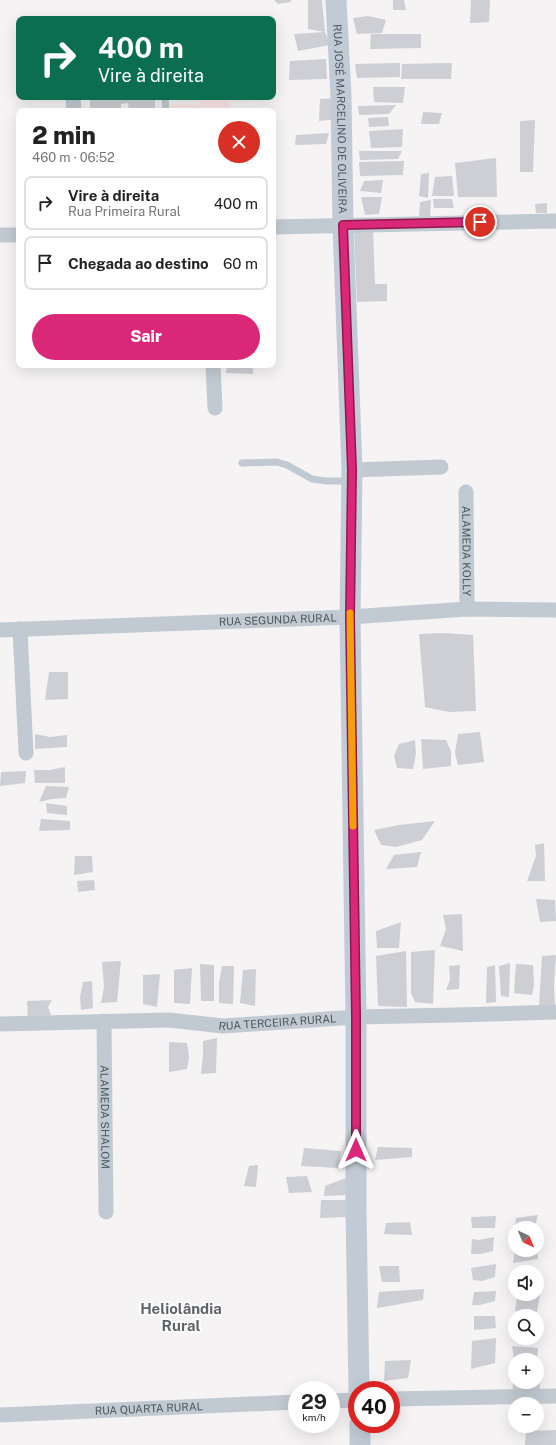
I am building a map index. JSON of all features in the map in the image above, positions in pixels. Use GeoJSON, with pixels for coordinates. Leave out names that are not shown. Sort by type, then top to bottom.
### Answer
{"type":"FeatureCollection","features":[{"type":"Feature","properties":{"kind":"street","name":"RUA JOSÉ MARCELINO DE OLIVEIRA"},"geometry":{"type":"LineString","coordinates":[[336,0],[342,96],[356,1017],[356,1202],[359,1381]]}},
{"type":"Feature","properties":{"kind":"street"},"geometry":{"type":"LineString","coordinates":[[276,227],[556,221]]}},
{"type":"Feature","properties":{"kind":"street"},"geometry":{"type":"LineString","coordinates":[[0,235],[16,235]]}},
{"type":"Feature","properties":{"kind":"street"},"geometry":{"type":"LineString","coordinates":[[213,368],[215,408]]}},
{"type":"Feature","properties":{"kind":"street"},"geometry":{"type":"LineString","coordinates":[[348,477],[441,467]]}},
{"type":"Feature","properties":{"kind":"street","name":"ALAMEDA KOLLY"},"geometry":{"type":"LineString","coordinates":[[466,492],[467,610]]}},
{"type":"Feature","properties":{"kind":"street","name":"RUA SEGUNDA RURAL"},"geometry":{"type":"LineString","coordinates":[[0,630],[350,617],[467,610],[556,610]]}},
{"type":"Feature","properties":{"kind":"street"},"geometry":{"type":"LineString","coordinates":[[20,629],[26,752]]}},
{"type":"Feature","properties":{"kind":"street","name":"RUA TERCEIRA RURAL"},"geometry":{"type":"LineString","coordinates":[[0,1024],[169,1020],[223,1026],[356,1017],[556,1012]]}},
{"type":"Feature","properties":{"kind":"street","name":"ALAMEDA SHALOM"},"geometry":{"type":"LineString","coordinates":[[104,1022],[106,1212]]}},
{"type":"Feature","properties":{"kind":"street"},"geometry":{"type":"LineString","coordinates":[[400,1399],[556,1396]]}},
{"type":"Feature","properties":{"kind":"street","name":"RUA QUARTA RURAL"},"geometry":{"type":"LineString","coordinates":[[0,1415],[288,1402]]}},
{"type":"Feature","properties":{"kind":"street"},"geometry":{"type":"LineString","coordinates":[[360,1433],[360,1445]]}},
{"type":"Feature","properties":{"kind":"lane"},"geometry":{"type":"LineString","coordinates":[[242,463],[277,462],[287,465],[312,479],[326,481],[348,477]]}},
{"type":"Feature","properties":{"kind":"shaded area"},"geometry":{"type":"Polygon","coordinates":[[[199,100],[229,100],[230,108],[171,108],[171,105],[199,105],[199,100]]]}},
{"type":"Feature","properties":{"kind":"building"},"geometry":{"type":"Polygon","coordinates":[[[274,0],[291,0],[291,2],[278,4],[274,0]]]}},
{"type":"Feature","properties":{"kind":"building"},"geometry":{"type":"Polygon","coordinates":[[[308,0],[322,0],[325,32],[308,29],[308,0]]]}},
{"type":"Feature","properties":{"kind":"building"},"geometry":{"type":"Polygon","coordinates":[[[393,0],[404,0],[406,10],[393,10],[393,0]]]}},
{"type":"Feature","properties":{"kind":"building"},"geometry":{"type":"Polygon","coordinates":[[[471,0],[490,0],[489,22],[470,23],[471,0]]]}},
{"type":"Feature","properties":{"kind":"building"},"geometry":{"type":"Polygon","coordinates":[[[368,16],[386,20],[382,33],[357,34],[353,18],[368,16]]]}},
{"type":"Feature","properties":{"kind":"building"},"geometry":{"type":"Polygon","coordinates":[[[325,32],[330,45],[298,51],[294,34],[325,32]]]}},
{"type":"Feature","properties":{"kind":"building"},"geometry":{"type":"Polygon","coordinates":[[[371,34],[421,34],[421,48],[370,49],[371,34]]]}},
{"type":"Feature","properties":{"kind":"building"},"geometry":{"type":"Polygon","coordinates":[[[326,59],[327,79],[289,80],[290,61],[326,59]]]}},
{"type":"Feature","properties":{"kind":"building"},"geometry":{"type":"Polygon","coordinates":[[[400,63],[400,77],[357,78],[355,64],[400,63]]]}},
{"type":"Feature","properties":{"kind":"building"},"geometry":{"type":"Polygon","coordinates":[[[452,63],[451,79],[401,79],[402,64],[452,63]]]}},
{"type":"Feature","properties":{"kind":"building"},"geometry":{"type":"Polygon","coordinates":[[[373,87],[405,87],[403,103],[374,102],[373,87]]]}},
{"type":"Feature","properties":{"kind":"building"},"geometry":{"type":"Polygon","coordinates":[[[337,98],[336,119],[319,121],[320,99],[337,98]]]}},
{"type":"Feature","properties":{"kind":"building"},"geometry":{"type":"Polygon","coordinates":[[[90,100],[155,100],[155,108],[129,108],[128,103],[121,104],[121,108],[90,108],[90,100]]]}},
{"type":"Feature","properties":{"kind":"building"},"geometry":{"type":"Polygon","coordinates":[[[396,105],[389,114],[359,115],[358,106],[396,105]]]}},
{"type":"Feature","properties":{"kind":"building"},"geometry":{"type":"Polygon","coordinates":[[[423,112],[442,113],[439,124],[421,124],[423,112]]]}},
{"type":"Feature","properties":{"kind":"building"},"geometry":{"type":"Polygon","coordinates":[[[388,117],[389,126],[369,127],[368,118],[388,117]]]}},
{"type":"Feature","properties":{"kind":"building"},"geometry":{"type":"Polygon","coordinates":[[[535,120],[533,172],[520,172],[520,121],[535,120]]]}},
{"type":"Feature","properties":{"kind":"building"},"geometry":{"type":"Polygon","coordinates":[[[403,129],[402,147],[371,148],[369,131],[403,129]]]}},
{"type":"Feature","properties":{"kind":"building"},"geometry":{"type":"Polygon","coordinates":[[[329,133],[326,144],[295,145],[296,135],[329,133]]]}},
{"type":"Feature","properties":{"kind":"building"},"geometry":{"type":"Polygon","coordinates":[[[359,151],[402,151],[398,159],[360,160],[359,151]]]}},
{"type":"Feature","properties":{"kind":"building"},"geometry":{"type":"Polygon","coordinates":[[[496,158],[497,197],[458,197],[455,163],[496,158]]]}},
{"type":"Feature","properties":{"kind":"building"},"geometry":{"type":"Polygon","coordinates":[[[404,161],[403,175],[360,176],[359,162],[404,161]]]}},
{"type":"Feature","properties":{"kind":"building"},"geometry":{"type":"Polygon","coordinates":[[[429,173],[428,198],[419,196],[421,174],[429,173]]]}},
{"type":"Feature","properties":{"kind":"building"},"geometry":{"type":"Polygon","coordinates":[[[452,176],[454,196],[432,196],[435,177],[452,176]]]}},
{"type":"Feature","properties":{"kind":"building"},"geometry":{"type":"Polygon","coordinates":[[[383,180],[381,193],[360,191],[364,181],[383,180]]]}},
{"type":"Feature","properties":{"kind":"building"},"geometry":{"type":"Polygon","coordinates":[[[361,197],[382,197],[379,214],[365,215],[361,197]]]}},
{"type":"Feature","properties":{"kind":"building"},"geometry":{"type":"Polygon","coordinates":[[[433,199],[452,199],[454,208],[434,208],[433,199]]]}},
{"type":"Feature","properties":{"kind":"building"},"geometry":{"type":"Polygon","coordinates":[[[431,200],[430,217],[419,216],[420,202],[431,200]]]}},
{"type":"Feature","properties":{"kind":"building"},"geometry":{"type":"Polygon","coordinates":[[[547,203],[547,213],[536,213],[535,204],[547,203]]]}},
{"type":"Feature","properties":{"kind":"building"},"geometry":{"type":"Polygon","coordinates":[[[373,230],[375,284],[387,284],[387,301],[357,302],[354,231],[373,230]]]}},
{"type":"Feature","properties":{"kind":"building"},"geometry":{"type":"Polygon","coordinates":[[[227,368],[253,368],[253,374],[226,373],[227,368]]]}},
{"type":"Feature","properties":{"kind":"building"},"geometry":{"type":"Polygon","coordinates":[[[445,633],[473,635],[476,711],[449,712],[425,707],[419,634],[445,633]]]}},
{"type":"Feature","properties":{"kind":"building"},"geometry":{"type":"Polygon","coordinates":[[[49,672],[68,672],[68,699],[45,700],[49,672]]]}},
{"type":"Feature","properties":{"kind":"building"},"geometry":{"type":"Polygon","coordinates":[[[480,732],[484,762],[458,765],[455,753],[458,734],[480,732]]]}},
{"type":"Feature","properties":{"kind":"building"},"geometry":{"type":"Polygon","coordinates":[[[35,734],[50,737],[67,735],[67,747],[35,749],[35,734]]]}},
{"type":"Feature","properties":{"kind":"building"},"geometry":{"type":"Polygon","coordinates":[[[421,739],[446,740],[451,751],[451,766],[423,769],[421,739]]]}},
{"type":"Feature","properties":{"kind":"building"},"geometry":{"type":"Polygon","coordinates":[[[415,740],[416,754],[413,769],[397,768],[394,756],[399,744],[415,740]]]}},
{"type":"Feature","properties":{"kind":"building"},"geometry":{"type":"Polygon","coordinates":[[[65,767],[65,783],[35,783],[34,770],[50,770],[65,767]]]}},
{"type":"Feature","properties":{"kind":"building"},"geometry":{"type":"Polygon","coordinates":[[[26,771],[25,783],[0,786],[1,772],[26,771]]]}},
{"type":"Feature","properties":{"kind":"building"},"geometry":{"type":"Polygon","coordinates":[[[46,786],[69,787],[66,798],[39,802],[46,786]]]}},
{"type":"Feature","properties":{"kind":"building"},"geometry":{"type":"Polygon","coordinates":[[[46,803],[67,806],[67,815],[47,813],[46,803]]]}},
{"type":"Feature","properties":{"kind":"building"},"geometry":{"type":"Polygon","coordinates":[[[41,819],[70,821],[70,830],[39,831],[41,819]]]}},
{"type":"Feature","properties":{"kind":"building"},"geometry":{"type":"Polygon","coordinates":[[[435,821],[422,840],[396,847],[381,845],[374,830],[399,825],[435,821]]]}},
{"type":"Feature","properties":{"kind":"building"},"geometry":{"type":"Polygon","coordinates":[[[544,843],[545,881],[527,881],[536,856],[535,845],[544,843]]]}},
{"type":"Feature","properties":{"kind":"building"},"geometry":{"type":"Polygon","coordinates":[[[421,852],[417,867],[386,869],[394,855],[421,852]]]}},
{"type":"Feature","properties":{"kind":"building"},"geometry":{"type":"Polygon","coordinates":[[[75,856],[92,856],[93,872],[74,875],[75,856]]]}},
{"type":"Feature","properties":{"kind":"building"},"geometry":{"type":"Polygon","coordinates":[[[94,880],[95,890],[78,892],[77,881],[94,880]]]}},
{"type":"Feature","properties":{"kind":"building"},"geometry":{"type":"Polygon","coordinates":[[[536,899],[555,900],[556,921],[540,922],[536,899]]]}},
{"type":"Feature","properties":{"kind":"building"},"geometry":{"type":"Polygon","coordinates":[[[462,914],[463,951],[440,946],[446,929],[443,915],[462,914]]]}},
{"type":"Feature","properties":{"kind":"building"},"geometry":{"type":"Polygon","coordinates":[[[401,922],[399,948],[377,948],[376,931],[401,922]]]}},
{"type":"Feature","properties":{"kind":"building"},"geometry":{"type":"Polygon","coordinates":[[[435,950],[433,1004],[415,1002],[411,993],[411,952],[435,950]]]}},
{"type":"Feature","properties":{"kind":"building"},"geometry":{"type":"Polygon","coordinates":[[[406,951],[407,1007],[378,1006],[376,956],[406,951]]]}},
{"type":"Feature","properties":{"kind":"building"},"geometry":{"type":"Polygon","coordinates":[[[556,955],[554,984],[555,1006],[539,1006],[542,956],[556,955]]]}},
{"type":"Feature","properties":{"kind":"building"},"geometry":{"type":"Polygon","coordinates":[[[121,961],[117,1002],[101,1003],[104,987],[102,962],[121,961]]]}},
{"type":"Feature","properties":{"kind":"building"},"geometry":{"type":"Polygon","coordinates":[[[510,963],[509,997],[501,996],[499,966],[510,963]]]}},
{"type":"Feature","properties":{"kind":"building"},"geometry":{"type":"Polygon","coordinates":[[[200,964],[214,965],[214,1001],[201,1001],[200,964]]]}},
{"type":"Feature","properties":{"kind":"building"},"geometry":{"type":"Polygon","coordinates":[[[516,964],[533,965],[534,985],[532,995],[514,993],[516,964]]]}},
{"type":"Feature","properties":{"kind":"building"},"geometry":{"type":"Polygon","coordinates":[[[460,965],[459,989],[446,990],[450,980],[449,966],[460,965]]]}},
{"type":"Feature","properties":{"kind":"building"},"geometry":{"type":"Polygon","coordinates":[[[495,965],[496,1002],[486,1003],[487,967],[495,965]]]}},
{"type":"Feature","properties":{"kind":"building"},"geometry":{"type":"Polygon","coordinates":[[[222,966],[234,966],[233,1004],[219,1003],[219,983],[222,966]]]}},
{"type":"Feature","properties":{"kind":"building"},"geometry":{"type":"Polygon","coordinates":[[[192,968],[190,1004],[174,1003],[174,970],[192,968]]]}},
{"type":"Feature","properties":{"kind":"building"},"geometry":{"type":"Polygon","coordinates":[[[256,969],[255,1006],[240,1003],[243,970],[256,969]]]}},
{"type":"Feature","properties":{"kind":"building"},"geometry":{"type":"Polygon","coordinates":[[[160,974],[157,1007],[143,1004],[143,975],[160,974]]]}},
{"type":"Feature","properties":{"kind":"building"},"geometry":{"type":"Polygon","coordinates":[[[92,981],[93,1008],[81,1010],[80,997],[83,982],[92,981]]]}},
{"type":"Feature","properties":{"kind":"building"},"geometry":{"type":"Polygon","coordinates":[[[52,1000],[48,1007],[51,1015],[28,1021],[27,1001],[52,1000]]]}},
{"type":"Feature","properties":{"kind":"building"},"geometry":{"type":"Polygon","coordinates":[[[217,1038],[216,1073],[201,1074],[203,1041],[217,1038]]]}},
{"type":"Feature","properties":{"kind":"building"},"geometry":{"type":"Polygon","coordinates":[[[169,1042],[187,1043],[189,1057],[187,1069],[169,1072],[169,1042]]]}},
{"type":"Feature","properties":{"kind":"building"},"geometry":{"type":"Polygon","coordinates":[[[378,1147],[412,1148],[412,1157],[375,1160],[378,1147]]]}},
{"type":"Feature","properties":{"kind":"building"},"geometry":{"type":"Polygon","coordinates":[[[304,1148],[341,1151],[338,1168],[301,1166],[304,1148]]]}},
{"type":"Feature","properties":{"kind":"building"},"geometry":{"type":"Polygon","coordinates":[[[258,1165],[256,1187],[244,1186],[249,1166],[258,1165]]]}},
{"type":"Feature","properties":{"kind":"building"},"geometry":{"type":"Polygon","coordinates":[[[307,1176],[312,1192],[289,1193],[286,1177],[307,1176]]]}},
{"type":"Feature","properties":{"kind":"building"},"geometry":{"type":"Polygon","coordinates":[[[346,1178],[348,1195],[324,1196],[325,1186],[346,1178]]]}},
{"type":"Feature","properties":{"kind":"building"},"geometry":{"type":"Polygon","coordinates":[[[321,1200],[349,1200],[346,1217],[320,1218],[321,1200]]]}},
{"type":"Feature","properties":{"kind":"building"},"geometry":{"type":"Polygon","coordinates":[[[538,1215],[536,1221],[516,1221],[516,1218],[538,1215]]]}},
{"type":"Feature","properties":{"kind":"building"},"geometry":{"type":"Polygon","coordinates":[[[496,1216],[495,1228],[472,1228],[471,1217],[496,1216]]]}},
{"type":"Feature","properties":{"kind":"building"},"geometry":{"type":"Polygon","coordinates":[[[410,1222],[412,1235],[384,1234],[386,1223],[410,1222]]]}},
{"type":"Feature","properties":{"kind":"building"},"geometry":{"type":"Polygon","coordinates":[[[494,1237],[493,1251],[481,1254],[471,1254],[472,1239],[479,1240],[494,1237]]]}},
{"type":"Feature","properties":{"kind":"building"},"geometry":{"type":"Polygon","coordinates":[[[514,1257],[538,1257],[538,1259],[513,1263],[514,1257]]]}},
{"type":"Feature","properties":{"kind":"building"},"geometry":{"type":"Polygon","coordinates":[[[496,1264],[495,1277],[482,1281],[473,1280],[471,1268],[496,1264]]]}},
{"type":"Feature","properties":{"kind":"building"},"geometry":{"type":"Polygon","coordinates":[[[379,1266],[399,1266],[400,1282],[382,1282],[379,1266]]]}},
{"type":"Feature","properties":{"kind":"building"},"geometry":{"type":"Polygon","coordinates":[[[424,1289],[423,1300],[377,1308],[379,1292],[424,1289]]]}},
{"type":"Feature","properties":{"kind":"building"},"geometry":{"type":"Polygon","coordinates":[[[496,1291],[495,1301],[480,1305],[472,1305],[474,1292],[496,1291]]]}},
{"type":"Feature","properties":{"kind":"building"},"geometry":{"type":"Polygon","coordinates":[[[516,1301],[539,1301],[538,1309],[515,1309],[516,1301]]]}},
{"type":"Feature","properties":{"kind":"building"},"geometry":{"type":"Polygon","coordinates":[[[474,1316],[495,1316],[496,1328],[474,1330],[474,1316]]]}},
{"type":"Feature","properties":{"kind":"building"},"geometry":{"type":"Polygon","coordinates":[[[496,1338],[495,1363],[471,1369],[472,1341],[496,1338]]]}},
{"type":"Feature","properties":{"kind":"building"},"geometry":{"type":"Polygon","coordinates":[[[512,1346],[538,1348],[538,1353],[513,1353],[512,1346]]]}},
{"type":"Feature","properties":{"kind":"building"},"geometry":{"type":"Polygon","coordinates":[[[411,1360],[408,1378],[384,1381],[385,1361],[411,1360]]]}},
{"type":"Feature","properties":{"kind":"building"},"geometry":{"type":"Polygon","coordinates":[[[513,1389],[540,1389],[513,1390],[513,1389]]]}},
{"type":"Feature","properties":{"kind":"building"},"geometry":{"type":"Polygon","coordinates":[[[544,1430],[556,1430],[556,1445],[525,1445],[526,1433],[544,1433],[544,1430]]]}},
{"type":"Feature","properties":{"kind":"slow traffic"},"geometry":{"type":"LineString","coordinates":[[350,613],[353,826]]}},
{"type":"Feature","properties":{"kind":"district","name":"Heliolândia Rural"},"geometry":{"type":"Point","coordinates":[181,1316]}},
{"type":"Feature","properties":{"kind":"route"},"geometry":{"type":"LineString","coordinates":[[356,1150],[356,1017],[350,617],[352,470],[343,225],[480,222]]}}]}
